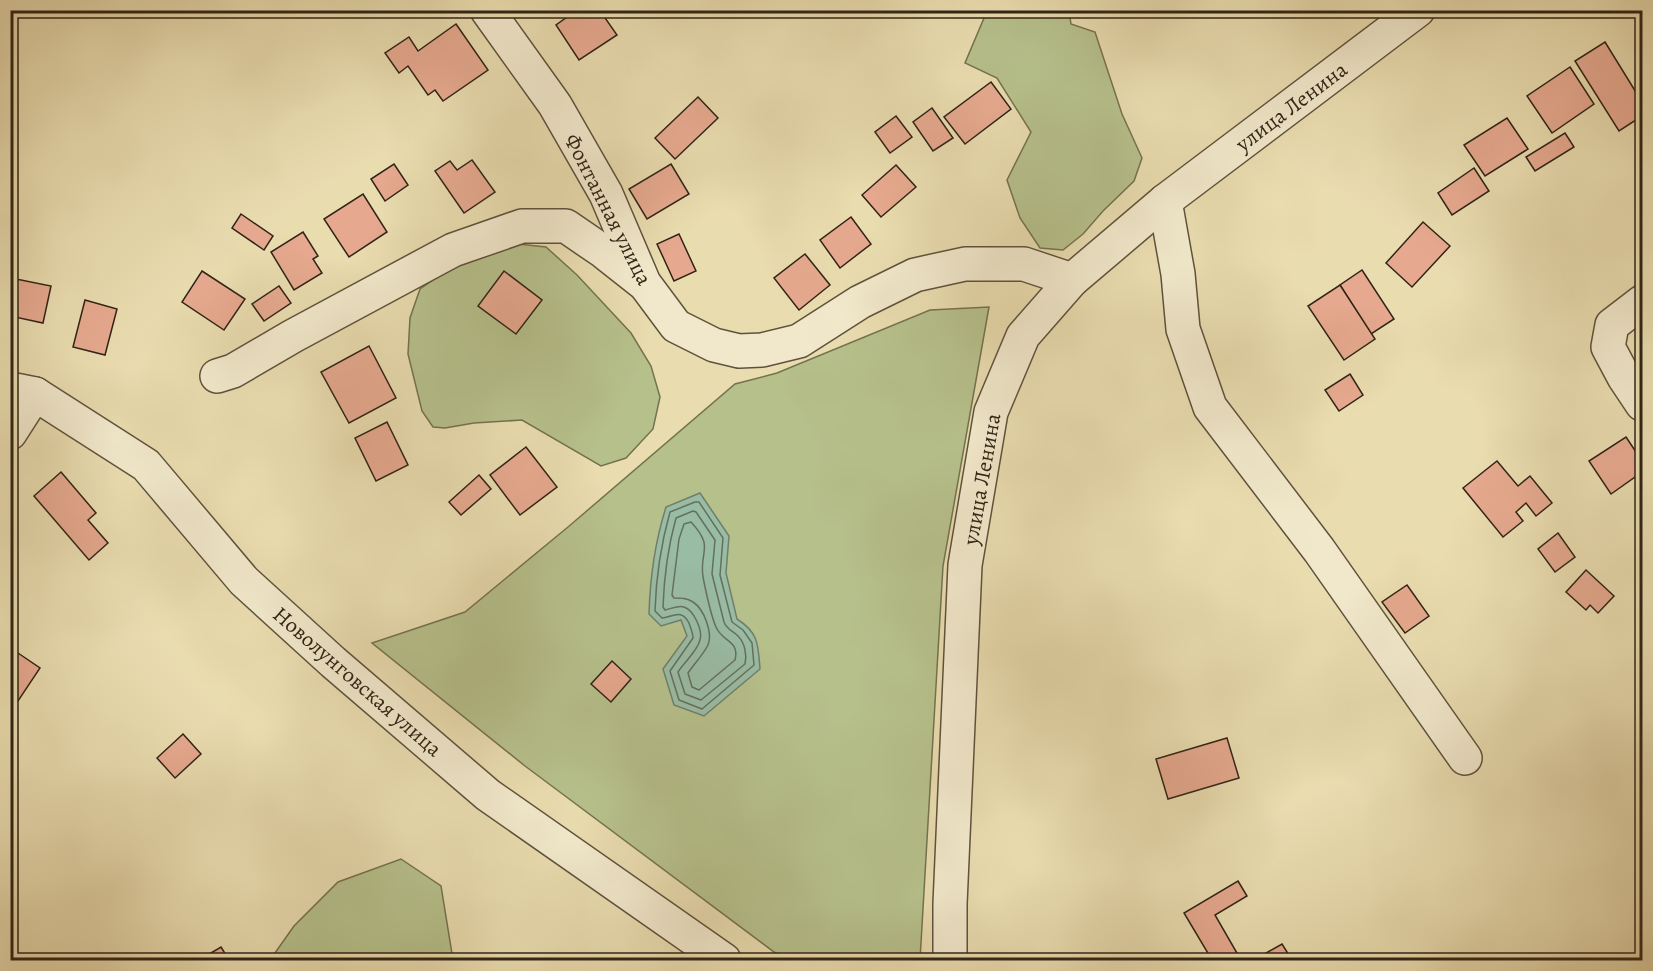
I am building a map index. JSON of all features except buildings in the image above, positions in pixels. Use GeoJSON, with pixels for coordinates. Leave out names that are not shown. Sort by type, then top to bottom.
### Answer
{"type":"FeatureCollection","features":[{"type":"Feature","properties":{"kind":"street","name":"Фонтанная улица"},"geometry":{"type":"LineString","coordinates":[[487,10],[555,105],[606,194],[644,283],[676,326],[714,345],[739,351],[762,350],[799,341],[860,302],[915,275],[964,264],[1024,264],[1072,280]]}},
{"type":"Feature","properties":{"kind":"street","name":"улица Ленина"},"geometry":{"type":"LineString","coordinates":[[950,960],[950,892],[965,565],[991,412],[1023,336],[1072,280],[1165,201],[1418,10]]}},
{"type":"Feature","properties":{"kind":"street"},"geometry":{"type":"LineString","coordinates":[[1165,201],[1178,274],[1183,329],[1210,407],[1319,550],[1466,758]]}},
{"type":"Feature","properties":{"kind":"street"},"geometry":{"type":"LineString","coordinates":[[217,376],[233,371],[453,250],[522,226],[566,226],[614,211]]}},
{"type":"Feature","properties":{"kind":"street"},"geometry":{"type":"LineString","coordinates":[[566,226],[644,283]]}},
{"type":"Feature","properties":{"kind":"street"},"geometry":{"type":"LineString","coordinates":[[1642,302],[1612,325],[1608,347],[1642,404]]}},
{"type":"Feature","properties":{"kind":"street"},"geometry":{"type":"LineString","coordinates":[[10,433],[23,391]]}},
{"type":"Feature","properties":{"kind":"street","name":"Новолунговская улица"},"geometry":{"type":"LineString","coordinates":[[23,391],[146,465],[244,581],[333,662],[488,795],[724,960]]}},
{"type":"Feature","properties":{"kind":"shaded area"},"geometry":{"type":"Polygon","coordinates":[[[987,11],[1069,11],[1071,24],[1095,32],[1122,114],[1142,158],[1134,181],[1083,234],[1063,250],[1040,248],[1020,218],[1007,180],[1031,132],[997,78],[965,63],[987,11]]]}},
{"type":"Feature","properties":{"kind":"shaded area"},"geometry":{"type":"Polygon","coordinates":[[[509,243],[546,247],[577,275],[631,333],[651,366],[660,397],[653,429],[626,458],[601,466],[522,420],[474,423],[445,428],[433,427],[422,411],[408,354],[410,318],[420,289],[446,271],[509,243]]]}},
{"type":"Feature","properties":{"kind":"shaded area"},"geometry":{"type":"Polygon","coordinates":[[[989,307],[943,566],[920,960],[791,960],[774,952],[525,766],[372,643],[465,612],[735,384],[777,373],[930,310],[989,307]]]}},
{"type":"Feature","properties":{"kind":"shaded area"},"geometry":{"type":"Polygon","coordinates":[[[401,859],[441,886],[453,960],[270,960],[294,926],[338,882],[401,859]]]}},
{"type":"Feature","properties":{"kind":"water"},"geometry":{"type":"Polygon","coordinates":[[[700,493],[729,536],[726,573],[737,619],[750,629],[756,640],[760,669],[704,716],[674,705],[663,669],[687,636],[681,620],[661,626],[649,614],[654,560],[666,507],[700,493]]]}}]}
